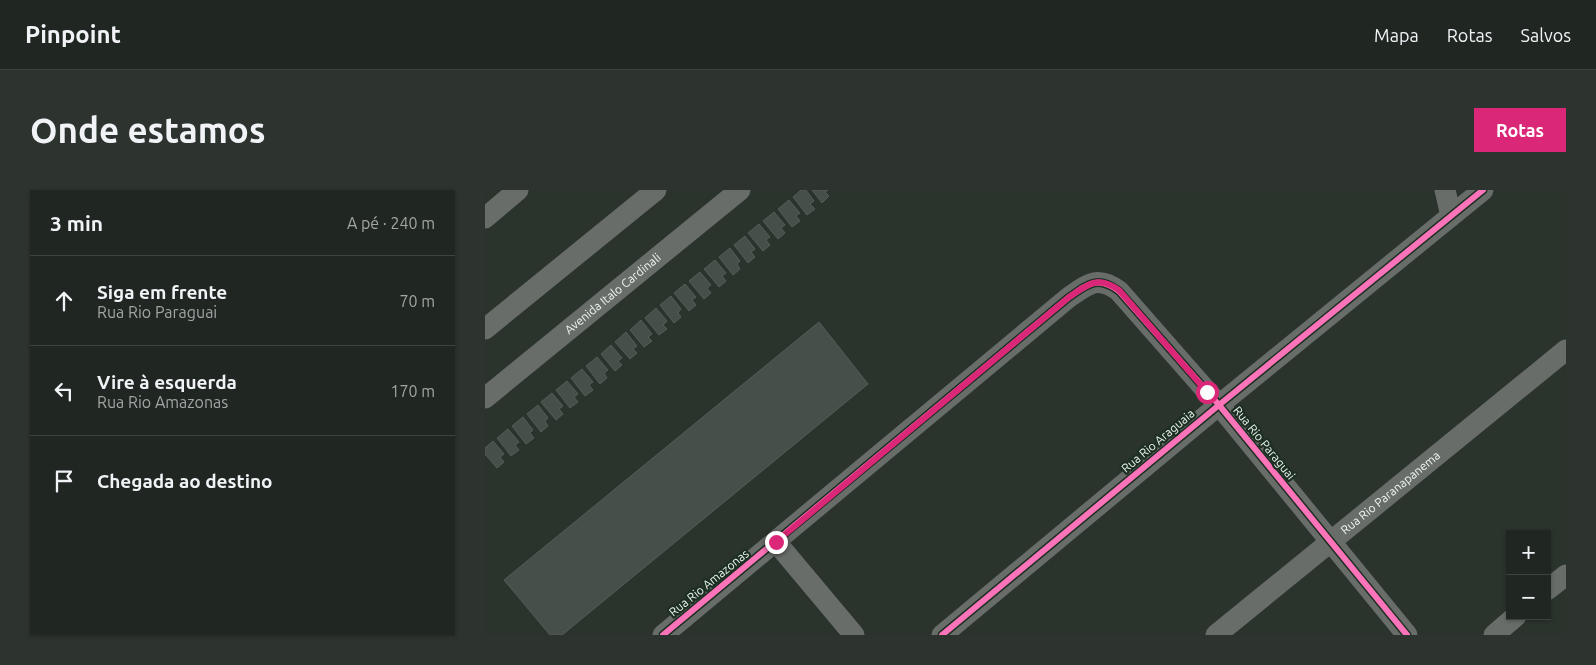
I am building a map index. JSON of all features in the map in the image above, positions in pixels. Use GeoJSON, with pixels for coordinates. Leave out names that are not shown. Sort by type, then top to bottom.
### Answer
{"type":"FeatureCollection","features":[{"type":"Feature","properties":{"kind":"street"},"geometry":{"type":"LineString","coordinates":[[485,218],[519,190]]}},
{"type":"Feature","properties":{"kind":"street"},"geometry":{"type":"LineString","coordinates":[[485,329],[655,190]]}},
{"type":"Feature","properties":{"kind":"street","name":"Avenida Italo Cardinali"},"geometry":{"type":"LineString","coordinates":[[485,398],[740,190]]}},
{"type":"Feature","properties":{"kind":"street"},"geometry":{"type":"LineString","coordinates":[[1445,190],[1451,216]]}},
{"type":"Feature","properties":{"kind":"street","name":"Rua Rio Araguaia"},"geometry":{"type":"LineString","coordinates":[[942,635],[1219,405],[1483,190]]}},
{"type":"Feature","properties":{"kind":"street","name":"Rua Rio Paraguai"},"geometry":{"type":"LineString","coordinates":[[1093,283],[1107,282],[1119,290],[1219,405],[1407,635]]}},
{"type":"Feature","properties":{"kind":"street","name":"Rua Rio Amazonas"},"geometry":{"type":"LineString","coordinates":[[663,635],[1068,298],[1093,283]]}},
{"type":"Feature","properties":{"kind":"street","name":"Rua Rio Paranapanema"},"geometry":{"type":"LineString","coordinates":[[1216,635],[1566,350]]}},
{"type":"Feature","properties":{"kind":"street"},"geometry":{"type":"LineString","coordinates":[[776,542],[853,635]]}},
{"type":"Feature","properties":{"kind":"street"},"geometry":{"type":"LineString","coordinates":[[1551,587],[1566,575]]}},
{"type":"Feature","properties":{"kind":"street"},"geometry":{"type":"LineString","coordinates":[[1494,635],[1511,620]]}},
{"type":"Feature","properties":{"kind":"building"},"geometry":{"type":"Polygon","coordinates":[[[801,190],[806,190],[814,201],[810,204],[815,209],[807,215],[793,197],[801,190]]]}},
{"type":"Feature","properties":{"kind":"building"},"geometry":{"type":"Polygon","coordinates":[[[812,190],[828,190],[825,192],[829,196],[822,203],[812,190]]]}},
{"type":"Feature","properties":{"kind":"building"},"geometry":{"type":"Polygon","coordinates":[[[789,200],[800,213],[796,216],[800,221],[792,227],[778,209],[789,200]]]}},
{"type":"Feature","properties":{"kind":"building"},"geometry":{"type":"Polygon","coordinates":[[[774,212],[785,225],[781,228],[785,233],[778,239],[763,221],[774,212]]]}},
{"type":"Feature","properties":{"kind":"building"},"geometry":{"type":"Polygon","coordinates":[[[759,224],[770,237],[766,240],[770,245],[763,251],[748,233],[759,224]]]}},
{"type":"Feature","properties":{"kind":"building"},"geometry":{"type":"Polygon","coordinates":[[[745,236],[755,249],[751,252],[755,257],[748,263],[734,245],[745,236]]]}},
{"type":"Feature","properties":{"kind":"building"},"geometry":{"type":"Polygon","coordinates":[[[730,248],[740,261],[737,264],[740,269],[733,275],[719,257],[730,248]]]}},
{"type":"Feature","properties":{"kind":"building"},"geometry":{"type":"Polygon","coordinates":[[[715,260],[726,273],[722,276],[726,281],[719,287],[704,269],[715,260]]]}},
{"type":"Feature","properties":{"kind":"building"},"geometry":{"type":"Polygon","coordinates":[[[700,272],[711,285],[707,288],[711,293],[704,299],[689,281],[700,272]]]}},
{"type":"Feature","properties":{"kind":"building"},"geometry":{"type":"Polygon","coordinates":[[[685,284],[696,297],[692,300],[696,305],[689,311],[674,293],[685,284]]]}},
{"type":"Feature","properties":{"kind":"building"},"geometry":{"type":"Polygon","coordinates":[[[671,296],[681,309],[678,313],[681,317],[674,323],[660,305],[671,296]]]}},
{"type":"Feature","properties":{"kind":"building"},"geometry":{"type":"Polygon","coordinates":[[[656,308],[667,321],[663,325],[667,329],[659,335],[645,318],[656,308]]]}},
{"type":"Feature","properties":{"kind":"building"},"geometry":{"type":"Polygon","coordinates":[[[641,320],[652,334],[648,337],[652,341],[644,347],[630,330],[641,320]]]}},
{"type":"Feature","properties":{"kind":"building"},"geometry":{"type":"Polygon","coordinates":[[[819,322],[868,384],[562,635],[550,635],[504,580],[819,322]]]}},
{"type":"Feature","properties":{"kind":"building"},"geometry":{"type":"Polygon","coordinates":[[[626,332],[637,346],[633,349],[637,353],[630,359],[615,342],[626,332]]]}},
{"type":"Feature","properties":{"kind":"building"},"geometry":{"type":"Polygon","coordinates":[[[611,345],[622,358],[618,361],[622,365],[615,371],[601,354],[611,345]]]}},
{"type":"Feature","properties":{"kind":"building"},"geometry":{"type":"Polygon","coordinates":[[[597,357],[608,370],[604,373],[607,378],[600,384],[586,366],[597,357]]]}},
{"type":"Feature","properties":{"kind":"building"},"geometry":{"type":"Polygon","coordinates":[[[582,369],[593,382],[589,385],[593,390],[585,396],[571,378],[582,369]]]}},
{"type":"Feature","properties":{"kind":"building"},"geometry":{"type":"Polygon","coordinates":[[[567,381],[578,394],[574,397],[578,402],[570,408],[556,390],[567,381]]]}},
{"type":"Feature","properties":{"kind":"building"},"geometry":{"type":"Polygon","coordinates":[[[552,393],[563,406],[559,409],[563,414],[556,420],[541,402],[552,393]]]}},
{"type":"Feature","properties":{"kind":"building"},"geometry":{"type":"Polygon","coordinates":[[[538,405],[548,418],[545,421],[548,426],[541,432],[527,414],[538,405]]]}},
{"type":"Feature","properties":{"kind":"building"},"geometry":{"type":"Polygon","coordinates":[[[523,417],[533,430],[530,433],[534,438],[526,444],[512,426],[523,417]]]}},
{"type":"Feature","properties":{"kind":"building"},"geometry":{"type":"Polygon","coordinates":[[[508,429],[519,442],[515,445],[519,450],[511,456],[497,438],[508,429]]]}},
{"type":"Feature","properties":{"kind":"building"},"geometry":{"type":"Polygon","coordinates":[[[493,441],[504,454],[500,457],[504,462],[497,468],[485,454],[485,448],[493,441]]]}},
{"type":"Feature","properties":{"kind":"cycle path"},"geometry":{"type":"LineString","coordinates":[[942,635],[1219,405],[1483,190]]}},
{"type":"Feature","properties":{"kind":"cycle path"},"geometry":{"type":"LineString","coordinates":[[663,635],[1068,298],[1087,285],[1098,282],[1105,283],[1119,291],[1219,405],[1407,635]]}},
{"type":"Feature","properties":{"kind":"route"},"geometry":{"type":"LineString","coordinates":[[776,542],[1068,298],[1093,283],[1107,282],[1119,290],[1207,392]]}}]}
